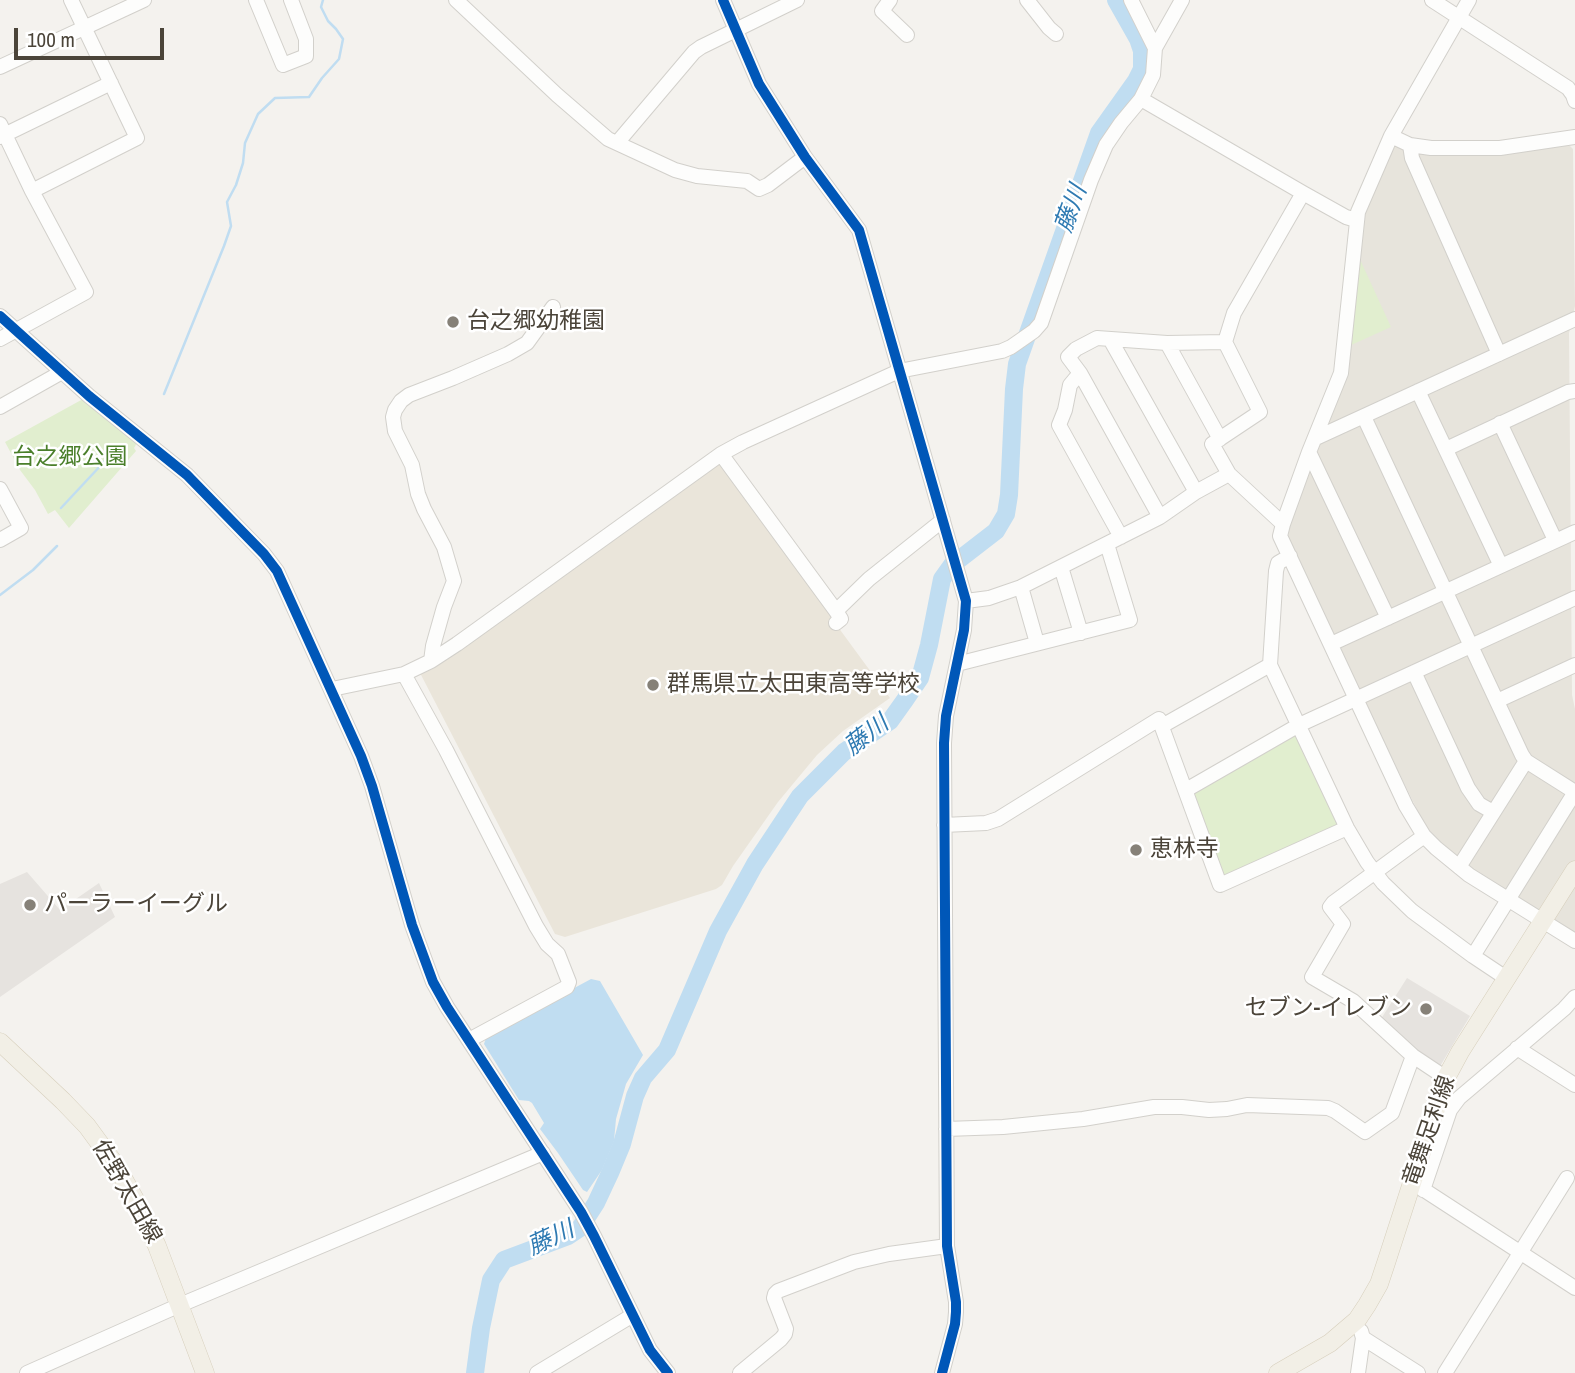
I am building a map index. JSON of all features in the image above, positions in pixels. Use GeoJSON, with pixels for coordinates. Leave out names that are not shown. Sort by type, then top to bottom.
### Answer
{"type":"FeatureCollection","features":[{"type":"Feature","properties":{"kind":"main road","name":"竜舞足利線"},"geometry":{"type":"LineString","coordinates":[[1278,1373],[1330,1343],[1357,1320],[1378,1284],[1417,1186],[1446,1078],[1575,870]]}},
{"type":"Feature","properties":{"kind":"main road","name":"佐野太田線"},"geometry":{"type":"LineString","coordinates":[[0,1042],[87,1126],[117,1167],[153,1237],[205,1373]]}},
{"type":"Feature","properties":{"kind":"street"},"geometry":{"type":"LineString","coordinates":[[32,191],[137,138],[71,0]]}},
{"type":"Feature","properties":{"kind":"street"},"geometry":{"type":"LineString","coordinates":[[0,67],[144,0]]}},
{"type":"Feature","properties":{"kind":"street"},"geometry":{"type":"LineString","coordinates":[[256,0],[283,65],[306,56],[306,39],[291,0]]}},
{"type":"Feature","properties":{"kind":"street"},"geometry":{"type":"LineString","coordinates":[[456,0],[608,139],[675,170],[697,176],[747,181],[759,189],[805,157]]}},
{"type":"Feature","properties":{"kind":"street"},"geometry":{"type":"LineString","coordinates":[[723,0],[759,84],[805,157],[859,230],[966,601],[964,630],[946,716],[944,743],[947,1246],[956,1312],[942,1373]]}},
{"type":"Feature","properties":{"kind":"street"},"geometry":{"type":"LineString","coordinates":[[617,143],[694,52],[797,0]]}},
{"type":"Feature","properties":{"kind":"street"},"geometry":{"type":"LineString","coordinates":[[890,0],[882,11],[907,35]]}},
{"type":"Feature","properties":{"kind":"street"},"geometry":{"type":"LineString","coordinates":[[1027,0],[1056,34]]}},
{"type":"Feature","properties":{"kind":"street"},"geometry":{"type":"LineString","coordinates":[[1131,0],[1155,48]]}},
{"type":"Feature","properties":{"kind":"street"},"geometry":{"type":"LineString","coordinates":[[332,689],[404,674],[457,645],[722,454],[760,433],[900,371],[1002,351],[1034,331],[1041,323],[1106,145],[1141,99],[1153,75],[1155,48],[1182,0]]}},
{"type":"Feature","properties":{"kind":"street"},"geometry":{"type":"LineString","coordinates":[[1432,0],[1567,88],[1575,101]]}},
{"type":"Feature","properties":{"kind":"street"},"geometry":{"type":"LineString","coordinates":[[1282,530],[1341,373],[1358,212],[1391,136],[1469,0]]}},
{"type":"Feature","properties":{"kind":"street"},"geometry":{"type":"LineString","coordinates":[[0,339],[86,292],[2,132],[111,83]]}},
{"type":"Feature","properties":{"kind":"street"},"geometry":{"type":"LineString","coordinates":[[1141,99],[1303,194],[1356,220]]}},
{"type":"Feature","properties":{"kind":"street"},"geometry":{"type":"LineString","coordinates":[[1391,136],[1410,145],[1430,148],[1500,148],[1575,137]]}},
{"type":"Feature","properties":{"kind":"street"},"geometry":{"type":"LineString","coordinates":[[1410,145],[1412,158],[1499,354]]}},
{"type":"Feature","properties":{"kind":"street"},"geometry":{"type":"LineString","coordinates":[[1303,194],[1234,313],[1225,342],[1260,412],[1212,444],[1229,474],[1282,530],[1290,556],[1406,806],[1424,836],[1459,867],[1575,941]]}},
{"type":"Feature","properties":{"kind":"street"},"geometry":{"type":"LineString","coordinates":[[431,660],[444,607],[454,581],[444,547],[418,494],[412,465],[395,430],[395,410],[409,395],[508,354],[527,343],[553,307]]}},
{"type":"Feature","properties":{"kind":"street"},"geometry":{"type":"LineString","coordinates":[[0,316],[89,396],[187,475],[264,554],[277,571],[361,756],[412,925],[433,982],[582,1215],[650,1350],[668,1373]]}},
{"type":"Feature","properties":{"kind":"street"},"geometry":{"type":"LineString","coordinates":[[1312,445],[1418,391],[1575,319]]}},
{"type":"Feature","properties":{"kind":"street"},"geometry":{"type":"LineString","coordinates":[[1160,517],[1080,373],[1068,357],[1076,349],[1097,338],[1167,343],[1225,342]]}},
{"type":"Feature","properties":{"kind":"street"},"geometry":{"type":"LineString","coordinates":[[1110,339],[1196,492]]}},
{"type":"Feature","properties":{"kind":"street"},"geometry":{"type":"LineString","coordinates":[[1167,343],[1220,439]]}},
{"type":"Feature","properties":{"kind":"street"},"geometry":{"type":"LineString","coordinates":[[0,407],[62,372]]}},
{"type":"Feature","properties":{"kind":"street"},"geometry":{"type":"LineString","coordinates":[[1080,373],[1070,386],[1059,425],[1121,537]]}},
{"type":"Feature","properties":{"kind":"street"},"geometry":{"type":"LineString","coordinates":[[1418,391],[1501,566]]}},
{"type":"Feature","properties":{"kind":"street"},"geometry":{"type":"LineString","coordinates":[[1446,449],[1575,391]]}},
{"type":"Feature","properties":{"kind":"street"},"geometry":{"type":"LineString","coordinates":[[1364,417],[1526,761],[1575,792],[1473,957]]}},
{"type":"Feature","properties":{"kind":"street"},"geometry":{"type":"LineString","coordinates":[[1500,423],[1555,540]]}},
{"type":"Feature","properties":{"kind":"street"},"geometry":{"type":"LineString","coordinates":[[1312,445],[1388,618]]}},
{"type":"Feature","properties":{"kind":"street"},"geometry":{"type":"LineString","coordinates":[[722,454],[836,617],[869,579],[943,520]]}},
{"type":"Feature","properties":{"kind":"street"},"geometry":{"type":"LineString","coordinates":[[966,601],[989,598],[1021,587],[1160,517],[1196,492],[1229,474]]}},
{"type":"Feature","properties":{"kind":"street"},"geometry":{"type":"LineString","coordinates":[[0,489],[21,528],[0,540]]}},
{"type":"Feature","properties":{"kind":"street"},"geometry":{"type":"LineString","coordinates":[[1331,644],[1575,532]]}},
{"type":"Feature","properties":{"kind":"street"},"geometry":{"type":"LineString","coordinates":[[957,664],[1130,620],[1107,544]]}},
{"type":"Feature","properties":{"kind":"street"},"geometry":{"type":"LineString","coordinates":[[1290,556],[1278,563],[1276,571],[1270,665],[1347,828],[1374,872],[1412,911],[1506,978]]}},
{"type":"Feature","properties":{"kind":"street"},"geometry":{"type":"LineString","coordinates":[[1061,567],[1081,634]]}},
{"type":"Feature","properties":{"kind":"street"},"geometry":{"type":"LineString","coordinates":[[1021,587],[1037,643]]}},
{"type":"Feature","properties":{"kind":"street"},"geometry":{"type":"LineString","coordinates":[[1186,790],[1299,725],[1575,598]]}},
{"type":"Feature","properties":{"kind":"street"},"geometry":{"type":"LineString","coordinates":[[1162,726],[1270,665]]}},
{"type":"Feature","properties":{"kind":"street"},"geometry":{"type":"LineString","coordinates":[[1497,701],[1575,665]]}},
{"type":"Feature","properties":{"kind":"street"},"geometry":{"type":"LineString","coordinates":[[1413,672],[1468,788],[1479,804],[1493,812]]}},
{"type":"Feature","properties":{"kind":"street"},"geometry":{"type":"LineString","coordinates":[[404,674],[536,926],[547,944],[558,954],[569,982],[567,987],[469,1040]]}},
{"type":"Feature","properties":{"kind":"street"},"geometry":{"type":"LineString","coordinates":[[944,825],[998,819],[1159,719],[1220,885],[1347,828]]}},
{"type":"Feature","properties":{"kind":"street"},"geometry":{"type":"LineString","coordinates":[[1459,867],[1526,761]]}},
{"type":"Feature","properties":{"kind":"street"},"geometry":{"type":"LineString","coordinates":[[1424,836],[1333,903],[1330,907],[1343,924],[1312,978],[1353,1001],[1413,1056],[1446,1078]]}},
{"type":"Feature","properties":{"kind":"street"},"geometry":{"type":"LineString","coordinates":[[1575,997],[1570,1012],[1517,1048],[1459,1098],[1450,1110],[1417,1186],[1575,1288]]}},
{"type":"Feature","properties":{"kind":"street"},"geometry":{"type":"LineString","coordinates":[[1517,1048],[1575,1085]]}},
{"type":"Feature","properties":{"kind":"street"},"geometry":{"type":"LineString","coordinates":[[946,1129],[1003,1128],[1083,1119],[1154,1107],[1209,1110],[1247,1105],[1328,1108],[1365,1132],[1392,1113],[1413,1056]]}},
{"type":"Feature","properties":{"kind":"street"},"geometry":{"type":"LineString","coordinates":[[27,1373],[180,1305],[543,1153]]}},
{"type":"Feature","properties":{"kind":"street"},"geometry":{"type":"LineString","coordinates":[[1445,1373],[1567,1178]]}},
{"type":"Feature","properties":{"kind":"street"},"geometry":{"type":"LineString","coordinates":[[740,1373],[785,1334],[786,1329],[774,1297],[778,1291],[854,1262],[947,1246]]}},
{"type":"Feature","properties":{"kind":"street"},"geometry":{"type":"LineString","coordinates":[[537,1373],[633,1315]]}},
{"type":"Feature","properties":{"kind":"street"},"geometry":{"type":"LineString","coordinates":[[1357,1320],[1363,1338],[1358,1373]]}},
{"type":"Feature","properties":{"kind":"street"},"geometry":{"type":"LineString","coordinates":[[1363,1338],[1419,1373]]}},
{"type":"Feature","properties":{"kind":"shaded area"},"geometry":{"type":"Polygon","coordinates":[[[1568,144],[1573,149],[1575,306],[1569,333],[1572,695],[1575,709],[1575,934],[1470,868],[1441,844],[1424,824],[1288,537],[1290,524],[1346,374],[1361,218],[1391,149],[1400,145],[1568,144]]]}},
{"type":"Feature","properties":{"kind":"shaded area","name":"群馬県立太田東高等学校"},"geometry":{"type":"Polygon","coordinates":[[[721,459],[829,605],[830,616],[890,698],[843,731],[817,755],[778,802],[722,885],[565,937],[555,934],[419,671],[721,459]]]}},
{"type":"Feature","properties":{"kind":"shaded area"},"geometry":{"type":"Polygon","coordinates":[[[27,872],[60,910],[99,883],[115,917],[0,997],[0,884],[27,872]]]}},
{"type":"Feature","properties":{"kind":"shaded area"},"geometry":{"type":"Polygon","coordinates":[[[1407,978],[1470,1016],[1439,1068],[1379,1022],[1407,978]]]}},
{"type":"Feature","properties":{"kind":"green space"},"geometry":{"type":"Polygon","coordinates":[[[1358,255],[1391,327],[1349,346],[1358,255]]]}},
{"type":"Feature","properties":{"kind":"green space","name":"台之郷公園"},"geometry":{"type":"Polygon","coordinates":[[[83,399],[137,443],[134,448],[136,451],[69,528],[55,510],[48,514],[5,442],[83,399]]]}},
{"type":"Feature","properties":{"kind":"green space"},"geometry":{"type":"Polygon","coordinates":[[[1293,733],[1300,736],[1339,825],[1227,877],[1221,874],[1193,797],[1197,789],[1293,733]]]}},
{"type":"Feature","properties":{"kind":"water"},"geometry":{"type":"Polygon","coordinates":[[[591,979],[600,981],[643,1055],[626,1084],[616,1119],[614,1141],[602,1170],[587,1192],[540,1129],[544,1123],[532,1103],[519,1100],[484,1044],[487,1035],[591,979]]]}},
{"type":"Feature","properties":{"kind":"waterway"},"geometry":{"type":"LineString","coordinates":[[164,394],[231,226],[227,202],[236,185],[243,163],[245,143],[258,114],[275,98],[309,97],[339,59],[343,39],[328,21],[321,7],[323,0]]}},
{"type":"Feature","properties":{"kind":"waterway","name":"藤川"},"geometry":{"type":"LineString","coordinates":[[475,1373],[491,1280],[504,1260],[568,1236],[580,1228],[610,1173],[643,1078],[667,1050],[718,931],[755,864],[800,796],[844,752],[890,721],[920,678],[942,579],[952,565],[996,531],[1006,514],[1017,364],[1099,133],[1142,69],[1142,51],[1138,39],[1116,0]]}},
{"type":"Feature","properties":{"kind":"waterway"},"geometry":{"type":"LineString","coordinates":[[61,508],[117,448]]}},
{"type":"Feature","properties":{"kind":"waterway"},"geometry":{"type":"LineString","coordinates":[[0,595],[33,570],[57,546]]}},
{"type":"Feature","properties":{"kind":"waterway"},"geometry":{"type":"LineString","coordinates":[[606,1156],[614,1162]]}},
{"type":"Feature","properties":{"kind":"waterway","name":"藤川"},"geometry":{"type":"LineString","coordinates":[[592,1198],[596,1203]]}},
{"type":"Feature","properties":{"kind":"cycle path"},"geometry":{"type":"LineString","coordinates":[[723,0],[759,84],[805,157],[859,230],[966,601],[964,630],[946,716],[944,743],[947,1246],[956,1312],[942,1373]]}},
{"type":"Feature","properties":{"kind":"cycle path"},"geometry":{"type":"LineString","coordinates":[[0,316],[89,396],[187,475],[264,554],[277,571],[361,756],[412,925],[433,982],[581,1212],[650,1350],[668,1373]]}},
{"type":"Feature","properties":{"kind":"place","name":"台之郷幼稚園"},"geometry":{"type":"Point","coordinates":[453,322]}},
{"type":"Feature","properties":{"kind":"place","name":"群馬県立太田東高等学校"},"geometry":{"type":"Point","coordinates":[653,685]}},
{"type":"Feature","properties":{"kind":"place","name":"恵林寺"},"geometry":{"type":"Point","coordinates":[1136,850]}},
{"type":"Feature","properties":{"kind":"place","name":"パーラーイーグル"},"geometry":{"type":"Point","coordinates":[30,905]}},
{"type":"Feature","properties":{"kind":"place","name":"セブン-イレブン"},"geometry":{"type":"Point","coordinates":[1426,1009]}}]}
